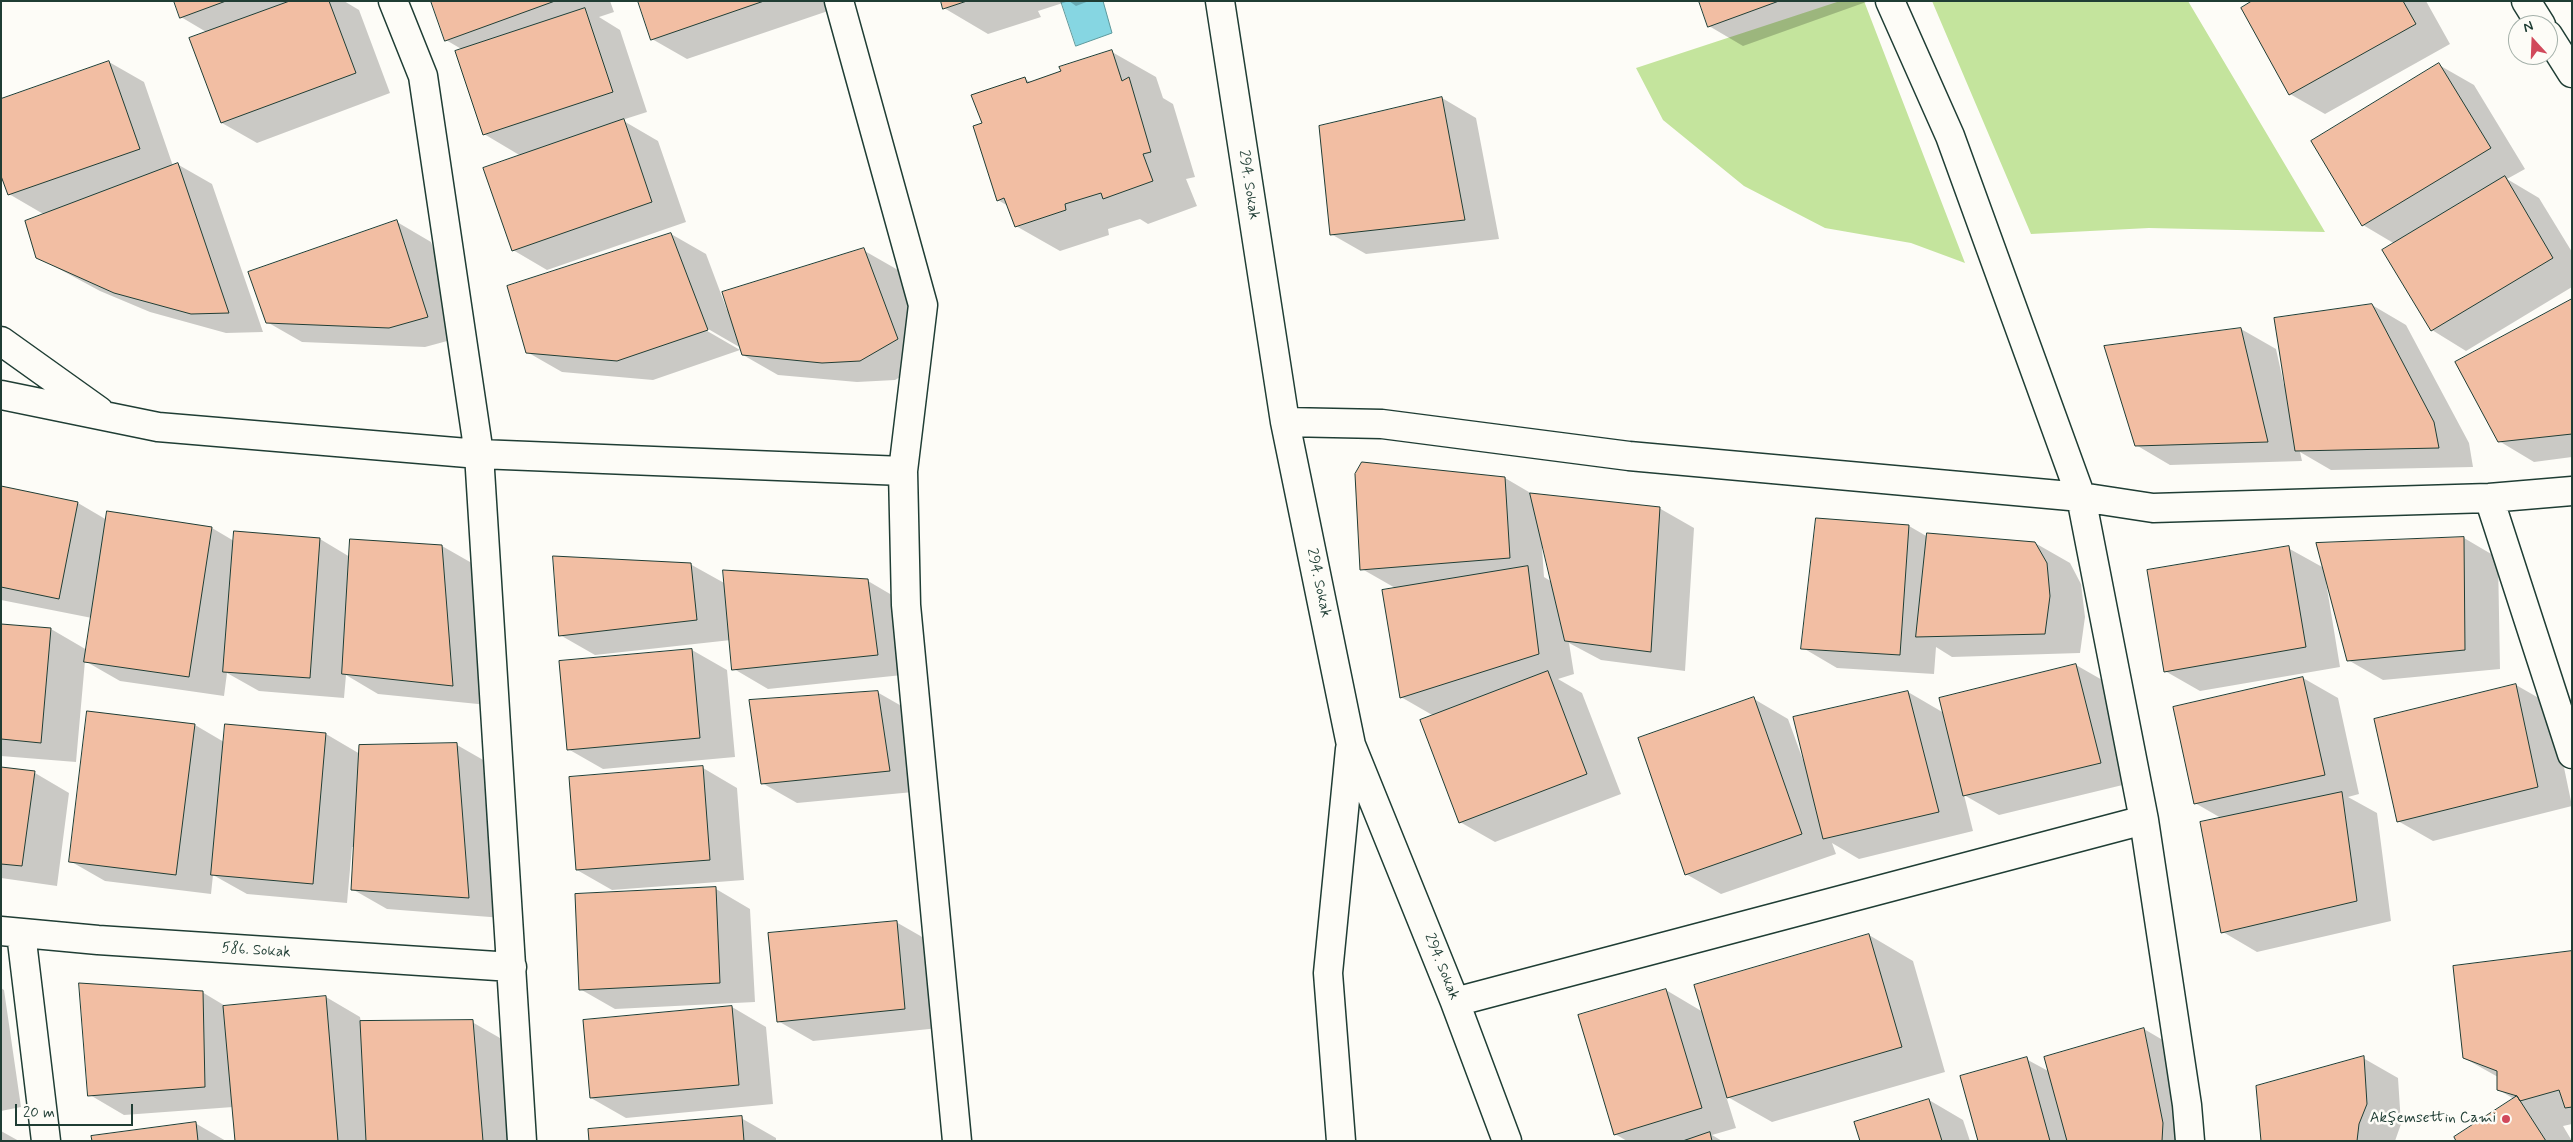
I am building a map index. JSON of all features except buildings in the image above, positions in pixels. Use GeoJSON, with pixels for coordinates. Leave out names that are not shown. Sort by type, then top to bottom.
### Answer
{"type":"FeatureCollection","features":[{"type":"Feature","properties":{"kind":"street"},"geometry":{"type":"LineString","coordinates":[[393,1],[423,76],[479,454],[522,1141]]}},
{"type":"Feature","properties":{"kind":"street"},"geometry":{"type":"LineString","coordinates":[[839,1],[923,305],[903,471],[906,605],[957,1141]]}},
{"type":"Feature","properties":{"kind":"street","name":"294. Sokak"},"geometry":{"type":"LineString","coordinates":[[1220,1],[1285,422],[1351,744],[1455,1002],[1507,1141]]}},
{"type":"Feature","properties":{"kind":"street"},"geometry":{"type":"LineString","coordinates":[[1890,1],[1950,136],[2081,497],[2144,820],[2187,1105],[2190,1141]]}},
{"type":"Feature","properties":{"kind":"street"},"geometry":{"type":"LineString","coordinates":[[2526,1],[2535,15]]}},
{"type":"Feature","properties":{"kind":"street"},"geometry":{"type":"LineString","coordinates":[[2558,51],[2572,73]]}},
{"type":"Feature","properties":{"kind":"street"},"geometry":{"type":"LineString","coordinates":[[1,340],[106,416]]}},
{"type":"Feature","properties":{"kind":"street"},"geometry":{"type":"LineString","coordinates":[[1,395],[158,427],[479,454],[903,471]]}},
{"type":"Feature","properties":{"kind":"street"},"geometry":{"type":"LineString","coordinates":[[1285,422],[1382,424],[1619,455],[2081,497],[2153,508],[2488,498],[2572,492]]}},
{"type":"Feature","properties":{"kind":"street"},"geometry":{"type":"LineString","coordinates":[[2488,498],[2572,754]]}},
{"type":"Feature","properties":{"kind":"street"},"geometry":{"type":"LineString","coordinates":[[1341,1141],[1328,973],[1351,744]]}},
{"type":"Feature","properties":{"kind":"street"},"geometry":{"type":"LineString","coordinates":[[1455,1002],[2144,820]]}},
{"type":"Feature","properties":{"kind":"street"},"geometry":{"type":"LineString","coordinates":[[11,932],[46,1141]]}},
{"type":"Feature","properties":{"kind":"street","name":"586. Sokak"},"geometry":{"type":"LineString","coordinates":[[11,932],[512,967]]}},
{"type":"Feature","properties":{"kind":"green space"},"geometry":{"type":"Polygon","coordinates":[[[1840,1],[1864,1],[1965,263],[1911,243],[1825,228],[1744,186],[1663,120],[1636,68],[1840,1]]]}},
{"type":"Feature","properties":{"kind":"green space"},"geometry":{"type":"Polygon","coordinates":[[[1932,1],[2188,1],[2325,232],[2149,228],[2031,234],[1932,1]]]}},
{"type":"Feature","properties":{"kind":"water"},"geometry":{"type":"Polygon","coordinates":[[[1061,1],[1103,1],[1112,33],[1076,46],[1061,1]]]}},
{"type":"Feature","properties":{"kind":"place","name":"Akşemsettin Cami"},"geometry":{"type":"Point","coordinates":[2506,1119]}}]}
